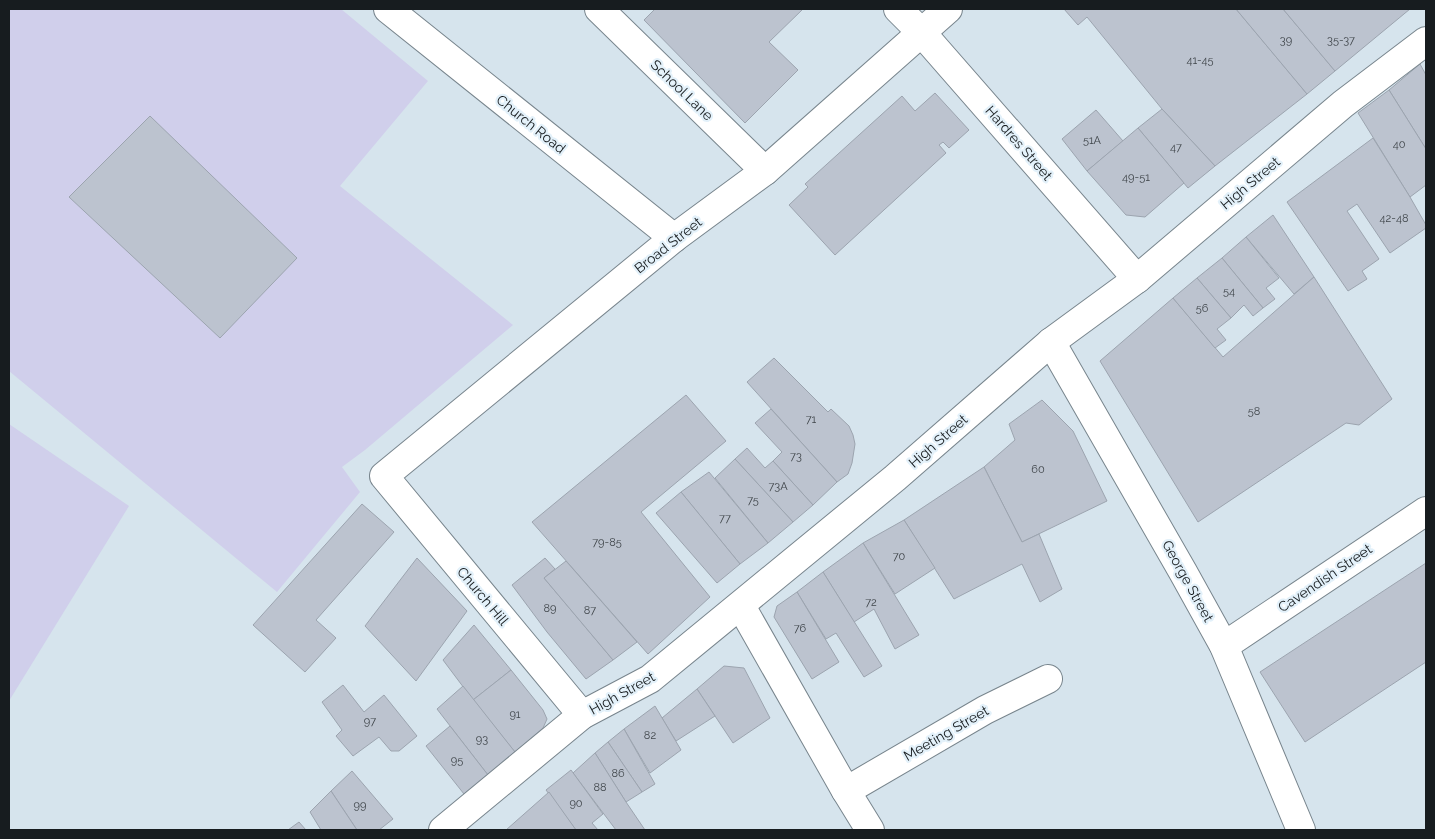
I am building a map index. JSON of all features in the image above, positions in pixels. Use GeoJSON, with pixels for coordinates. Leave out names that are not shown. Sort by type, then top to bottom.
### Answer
{"type":"FeatureCollection","features":[{"type":"Feature","properties":{"kind":"street","name":"Church Road"},"geometry":{"type":"LineString","coordinates":[[388,9],[674,238]]}},
{"type":"Feature","properties":{"kind":"street","name":"School Lane"},"geometry":{"type":"LineString","coordinates":[[599,9],[765,171]]}},
{"type":"Feature","properties":{"kind":"street","name":"Hardres Street"},"geometry":{"type":"LineString","coordinates":[[898,9],[921,32],[1137,279]]}},
{"type":"Feature","properties":{"kind":"street","name":"Broad Street"},"geometry":{"type":"LineString","coordinates":[[384,476],[674,238],[765,171],[948,9]]}},
{"type":"Feature","properties":{"kind":"street","name":"High Street"},"geometry":{"type":"LineString","coordinates":[[443,830],[582,715],[650,679],[895,478],[1051,342],[1137,279],[1343,104],[1426,41]]}},
{"type":"Feature","properties":{"kind":"street","name":"George Street"},"geometry":{"type":"LineString","coordinates":[[1051,342],[1184,572],[1224,646],[1301,830]]}},
{"type":"Feature","properties":{"kind":"street","name":"Church Hill"},"geometry":{"type":"LineString","coordinates":[[384,476],[582,715]]}},
{"type":"Feature","properties":{"kind":"street","name":"Cavendish Street"},"geometry":{"type":"LineString","coordinates":[[1224,646],[1426,511]]}},
{"type":"Feature","properties":{"kind":"street"},"geometry":{"type":"LineString","coordinates":[[740,606],[870,830]]}},
{"type":"Feature","properties":{"kind":"street","name":"Meeting Street"},"geometry":{"type":"LineString","coordinates":[[846,791],[985,710],[1048,679]]}},
{"type":"Feature","properties":{"kind":"shaded area"},"geometry":{"type":"Polygon","coordinates":[[[9,9],[341,9],[428,81],[340,186],[513,325],[365,450],[342,467],[360,492],[277,592],[9,371],[9,9]]]}},
{"type":"Feature","properties":{"kind":"shaded area"},"geometry":{"type":"Polygon","coordinates":[[[9,424],[129,506],[9,701],[9,424]]]}},
{"type":"Feature","properties":{"kind":"building"},"geometry":{"type":"Polygon","coordinates":[[[655,9],[803,9],[769,42],[798,70],[745,123],[644,20],[655,9]]]}},
{"type":"Feature","properties":{"kind":"building"},"geometry":{"type":"Polygon","coordinates":[[[1064,9],[1236,9],[1307,94],[1215,166],[1162,109],[1087,17],[1078,25],[1064,9]]]}},
{"type":"Feature","properties":{"kind":"building"},"geometry":{"type":"Polygon","coordinates":[[[1236,9],[1283,9],[1335,71],[1307,94],[1236,9]]]}},
{"type":"Feature","properties":{"kind":"building"},"geometry":{"type":"Polygon","coordinates":[[[1283,9],[1410,9],[1335,71],[1283,9]]]}},
{"type":"Feature","properties":{"kind":"building"},"geometry":{"type":"Polygon","coordinates":[[[1420,64],[1426,75],[1426,149],[1389,90],[1420,64]]]}},
{"type":"Feature","properties":{"kind":"building"},"geometry":{"type":"Polygon","coordinates":[[[1389,90],[1426,149],[1426,185],[1410,197],[1358,113],[1389,90]]]}},
{"type":"Feature","properties":{"kind":"building"},"geometry":{"type":"Polygon","coordinates":[[[935,93],[969,130],[949,148],[943,142],[939,145],[946,153],[835,255],[789,205],[808,187],[805,184],[902,96],[915,111],[935,93]]]}},
{"type":"Feature","properties":{"kind":"building"},"geometry":{"type":"Polygon","coordinates":[[[1162,109],[1215,166],[1188,188],[1138,128],[1162,109]]]}},
{"type":"Feature","properties":{"kind":"building"},"geometry":{"type":"Polygon","coordinates":[[[1096,110],[1123,141],[1087,171],[1062,139],[1096,110]]]}},
{"type":"Feature","properties":{"kind":"building"},"geometry":{"type":"Polygon","coordinates":[[[150,116],[297,258],[220,338],[69,197],[150,116]]]}},
{"type":"Feature","properties":{"kind":"building"},"geometry":{"type":"Polygon","coordinates":[[[1138,128],[1184,183],[1145,217],[1126,215],[1087,171],[1138,128]]]}},
{"type":"Feature","properties":{"kind":"building"},"geometry":{"type":"Polygon","coordinates":[[[1373,138],[1410,197],[1426,228],[1390,253],[1357,204],[1347,211],[1379,259],[1362,271],[1367,279],[1348,291],[1287,202],[1373,138]]]}},
{"type":"Feature","properties":{"kind":"building"},"geometry":{"type":"Polygon","coordinates":[[[1273,215],[1314,277],[1294,294],[1246,237],[1273,215]]]}},
{"type":"Feature","properties":{"kind":"building"},"geometry":{"type":"Polygon","coordinates":[[[1246,237],[1279,278],[1266,288],[1275,299],[1263,308],[1222,258],[1246,237]]]}},
{"type":"Feature","properties":{"kind":"building"},"geometry":{"type":"Polygon","coordinates":[[[1222,258],[1263,308],[1253,316],[1244,305],[1231,318],[1197,278],[1222,258]]]}},
{"type":"Feature","properties":{"kind":"building"},"geometry":{"type":"Polygon","coordinates":[[[1314,277],[1392,399],[1359,425],[1346,423],[1198,522],[1100,361],[1173,298],[1223,357],[1314,277]]]}},
{"type":"Feature","properties":{"kind":"building"},"geometry":{"type":"Polygon","coordinates":[[[1197,278],[1231,318],[1217,329],[1226,340],[1215,348],[1173,298],[1197,278]]]}},
{"type":"Feature","properties":{"kind":"building"},"geometry":{"type":"Polygon","coordinates":[[[774,358],[828,412],[831,409],[849,426],[855,444],[852,463],[848,474],[837,482],[747,382],[774,358]]]}},
{"type":"Feature","properties":{"kind":"building"},"geometry":{"type":"Polygon","coordinates":[[[686,395],[726,441],[641,512],[710,597],[648,654],[532,522],[686,395]]]}},
{"type":"Feature","properties":{"kind":"building"},"geometry":{"type":"Polygon","coordinates":[[[1042,400],[1073,431],[1107,501],[1022,542],[984,467],[1015,440],[1009,424],[1042,400]]]}},
{"type":"Feature","properties":{"kind":"building"},"geometry":{"type":"Polygon","coordinates":[[[771,409],[837,482],[813,505],[773,461],[782,452],[755,423],[771,409]]]}},
{"type":"Feature","properties":{"kind":"building"},"geometry":{"type":"Polygon","coordinates":[[[747,448],[765,468],[773,461],[813,505],[793,522],[735,459],[747,448]]]}},
{"type":"Feature","properties":{"kind":"building"},"geometry":{"type":"Polygon","coordinates":[[[735,459],[793,522],[768,543],[715,478],[735,459]]]}},
{"type":"Feature","properties":{"kind":"building"},"geometry":{"type":"Polygon","coordinates":[[[984,467],[1022,542],[1039,534],[1062,589],[1040,602],[1022,564],[954,599],[904,520],[984,467]]]}},
{"type":"Feature","properties":{"kind":"building"},"geometry":{"type":"Polygon","coordinates":[[[709,472],[768,543],[740,564],[681,492],[709,472]]]}},
{"type":"Feature","properties":{"kind":"building"},"geometry":{"type":"Polygon","coordinates":[[[681,492],[740,564],[717,583],[656,513],[681,492]]]}},
{"type":"Feature","properties":{"kind":"building"},"geometry":{"type":"Polygon","coordinates":[[[362,504],[394,532],[316,620],[336,638],[305,672],[253,625],[362,504]]]}},
{"type":"Feature","properties":{"kind":"building"},"geometry":{"type":"Polygon","coordinates":[[[904,520],[935,568],[895,594],[863,543],[904,520]]]}},
{"type":"Feature","properties":{"kind":"building"},"geometry":{"type":"Polygon","coordinates":[[[863,543],[919,635],[895,649],[874,609],[854,622],[823,572],[863,543]]]}},
{"type":"Feature","properties":{"kind":"building"},"geometry":{"type":"Polygon","coordinates":[[[417,558],[467,611],[416,681],[365,626],[417,558]]]}},
{"type":"Feature","properties":{"kind":"building"},"geometry":{"type":"Polygon","coordinates":[[[545,558],[555,569],[544,578],[613,660],[586,679],[547,632],[512,585],[545,558]]]}},
{"type":"Feature","properties":{"kind":"building"},"geometry":{"type":"Polygon","coordinates":[[[566,561],[637,642],[613,660],[544,578],[566,561]]]}},
{"type":"Feature","properties":{"kind":"building"},"geometry":{"type":"Polygon","coordinates":[[[1426,563],[1426,662],[1305,742],[1260,672],[1426,563]]]}},
{"type":"Feature","properties":{"kind":"building"},"geometry":{"type":"Polygon","coordinates":[[[823,572],[882,666],[864,677],[836,633],[826,639],[797,592],[823,572]]]}},
{"type":"Feature","properties":{"kind":"building"},"geometry":{"type":"Polygon","coordinates":[[[797,592],[839,662],[812,679],[774,617],[777,606],[797,592]]]}},
{"type":"Feature","properties":{"kind":"building"},"geometry":{"type":"Polygon","coordinates":[[[474,625],[511,670],[473,700],[443,660],[474,625]]]}},
{"type":"Feature","properties":{"kind":"building"},"geometry":{"type":"Polygon","coordinates":[[[724,666],[744,668],[770,718],[733,743],[697,689],[724,666]]]}},
{"type":"Feature","properties":{"kind":"building"},"geometry":{"type":"Polygon","coordinates":[[[511,670],[543,710],[547,719],[543,728],[515,752],[473,700],[511,670]]]}},
{"type":"Feature","properties":{"kind":"building"},"geometry":{"type":"Polygon","coordinates":[[[343,685],[364,712],[384,695],[417,736],[399,751],[391,751],[379,737],[353,756],[336,736],[342,730],[322,702],[343,685]]]}},
{"type":"Feature","properties":{"kind":"building"},"geometry":{"type":"Polygon","coordinates":[[[463,686],[515,752],[488,775],[437,709],[463,686]]]}},
{"type":"Feature","properties":{"kind":"building"},"geometry":{"type":"Polygon","coordinates":[[[697,689],[715,716],[676,741],[662,718],[697,689]]]}},
{"type":"Feature","properties":{"kind":"building"},"geometry":{"type":"Polygon","coordinates":[[[655,706],[681,750],[650,773],[624,729],[655,706]]]}},
{"type":"Feature","properties":{"kind":"building"},"geometry":{"type":"Polygon","coordinates":[[[450,726],[488,775],[464,794],[426,746],[450,726]]]}},
{"type":"Feature","properties":{"kind":"building"},"geometry":{"type":"Polygon","coordinates":[[[624,729],[655,784],[642,792],[608,742],[624,729]]]}},
{"type":"Feature","properties":{"kind":"building"},"geometry":{"type":"Polygon","coordinates":[[[608,742],[642,792],[626,802],[595,753],[608,742]]]}},
{"type":"Feature","properties":{"kind":"building"},"geometry":{"type":"Polygon","coordinates":[[[595,753],[645,830],[616,830],[573,773],[595,753]]]}},
{"type":"Feature","properties":{"kind":"building"},"geometry":{"type":"Polygon","coordinates":[[[571,770],[603,814],[592,823],[598,830],[576,830],[546,790],[571,770]]]}},
{"type":"Feature","properties":{"kind":"building"},"geometry":{"type":"Polygon","coordinates":[[[352,771],[393,819],[379,830],[357,830],[331,791],[352,771]]]}},
{"type":"Feature","properties":{"kind":"building"},"geometry":{"type":"Polygon","coordinates":[[[331,791],[357,830],[321,830],[310,812],[331,791]]]}},
{"type":"Feature","properties":{"kind":"building"},"geometry":{"type":"Polygon","coordinates":[[[549,792],[576,830],[506,830],[549,792]]]}},
{"type":"Feature","properties":{"kind":"building"},"geometry":{"type":"Polygon","coordinates":[[[299,822],[306,830],[288,830],[299,822]]]}}]}
